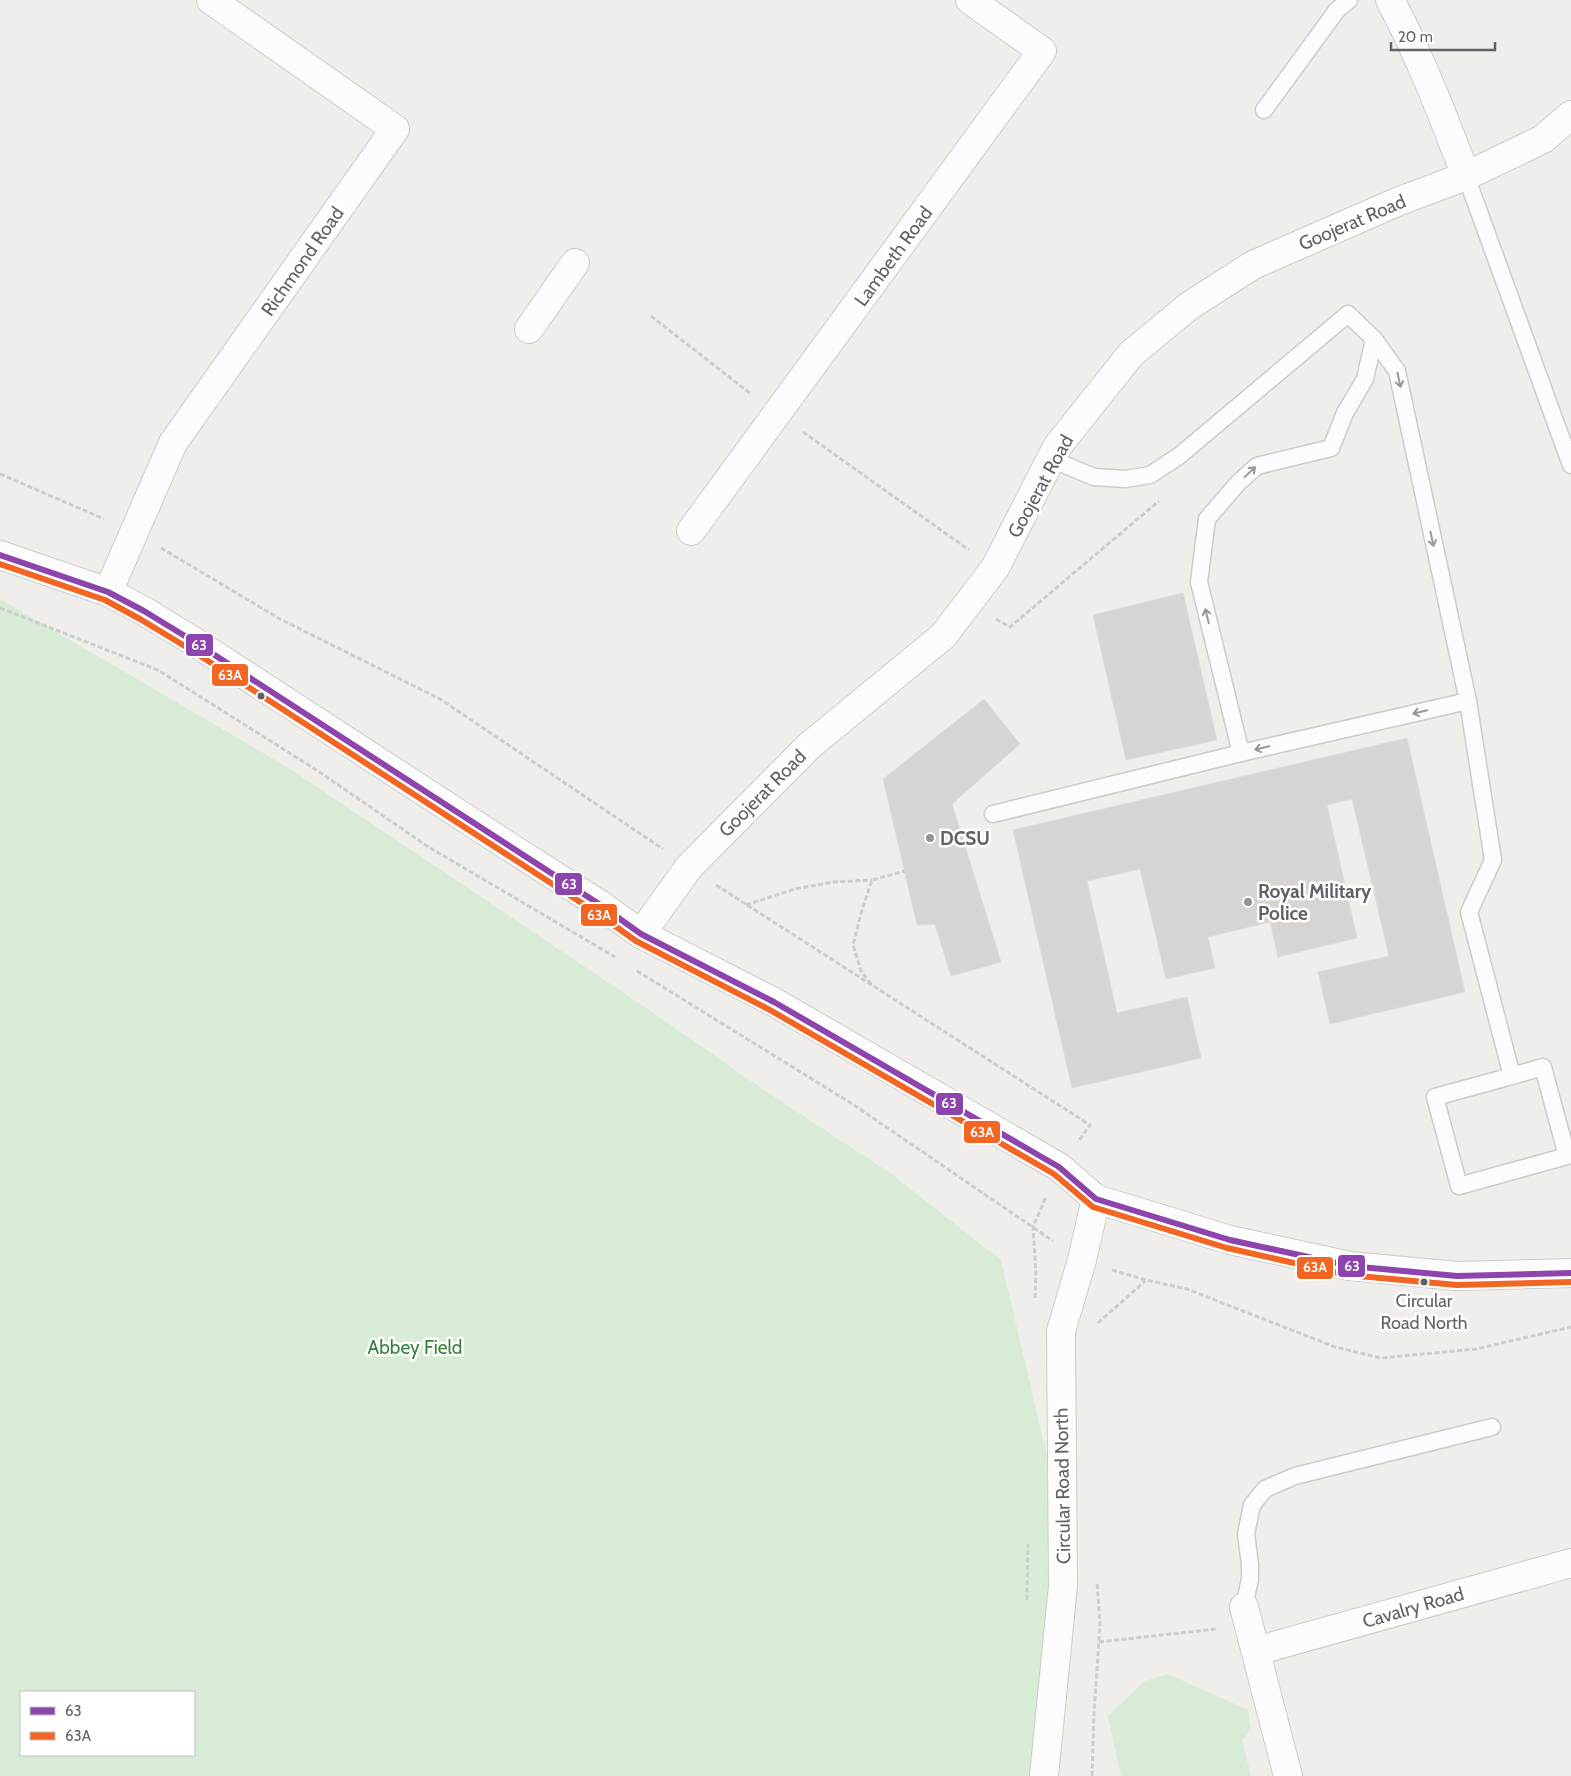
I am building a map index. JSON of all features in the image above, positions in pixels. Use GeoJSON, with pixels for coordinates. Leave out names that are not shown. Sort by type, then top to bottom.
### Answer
{"type":"FeatureCollection","features":[{"type":"Feature","properties":{"kind":"street","name":"Richmond Road"},"geometry":{"type":"LineString","coordinates":[[108,592],[173,443],[395,129],[212,0]]}},
{"type":"Feature","properties":{"kind":"street","name":"Lambeth Road"},"geometry":{"type":"LineString","coordinates":[[691,531],[1042,51],[970,0]]}},
{"type":"Feature","properties":{"kind":"street"},"geometry":{"type":"LineString","coordinates":[[1390,0],[1403,24],[1436,99],[1466,176]]}},
{"type":"Feature","properties":{"kind":"street","name":"Goojerat Road"},"geometry":{"type":"LineString","coordinates":[[641,934],[689,867],[809,746],[943,636],[995,568],[1057,447],[1132,354],[1189,306],[1253,265],[1397,202],[1466,176],[1543,140],[1571,115]]}},
{"type":"Feature","properties":{"kind":"street"},"geometry":{"type":"LineString","coordinates":[[529,329],[575,263]]}},
{"type":"Feature","properties":{"kind":"street"},"geometry":{"type":"LineString","coordinates":[[0,555],[108,592],[144,611],[202,646],[599,904],[641,934],[774,1002],[1059,1167],[1096,1199],[1230,1240],[1350,1266],[1457,1276],[1570,1278]]}},
{"type":"Feature","properties":{"kind":"street","name":"Circular Road North"},"geometry":{"type":"LineString","coordinates":[[1044,1776],[1063,1586],[1061,1331],[1082,1260],[1096,1199]]}},
{"type":"Feature","properties":{"kind":"street","name":"Cavalry Road"},"geometry":{"type":"LineString","coordinates":[[1250,1628],[1571,1563]]}},
{"type":"Feature","properties":{"kind":"street"},"geometry":{"type":"LineString","coordinates":[[1250,1628],[1288,1776]]}},
{"type":"Feature","properties":{"kind":"lane"},"geometry":{"type":"LineString","coordinates":[[1264,110],[1336,10],[1348,0]]}},
{"type":"Feature","properties":{"kind":"lane"},"geometry":{"type":"LineString","coordinates":[[1466,176],[1571,465]]}},
{"type":"Feature","properties":{"kind":"lane"},"geometry":{"type":"LineString","coordinates":[[1051,459],[1094,477],[1126,479],[1150,475],[1179,456],[1348,314],[1374,339],[1397,371],[1468,701],[1493,860],[1469,912],[1512,1076]]}},
{"type":"Feature","properties":{"kind":"lane"},"geometry":{"type":"LineString","coordinates":[[1241,753],[1198,582],[1206,519],[1238,483],[1257,466],[1331,448],[1345,413],[1365,379],[1374,339]]}},
{"type":"Feature","properties":{"kind":"lane"},"geometry":{"type":"LineString","coordinates":[[993,814],[1241,753],[1468,701]]}},
{"type":"Feature","properties":{"kind":"lane"},"geometry":{"type":"LineString","coordinates":[[1543,1067],[1567,1156],[1459,1186],[1435,1097],[1512,1076],[1543,1067]]}},
{"type":"Feature","properties":{"kind":"lane"},"geometry":{"type":"LineString","coordinates":[[1250,1628],[1250,1572],[1246,1534],[1252,1505],[1265,1489],[1295,1476],[1492,1427]]}},
{"type":"Feature","properties":{"kind":"path"},"geometry":{"type":"LineString","coordinates":[[651,316],[777,414],[995,568]]}},
{"type":"Feature","properties":{"kind":"path"},"geometry":{"type":"LineString","coordinates":[[0,474],[134,532],[280,619],[440,699],[746,905],[1090,1125]]}},
{"type":"Feature","properties":{"kind":"path"},"geometry":{"type":"LineString","coordinates":[[746,905],[795,889],[833,882],[872,880],[905,871]]}},
{"type":"Feature","properties":{"kind":"path"},"geometry":{"type":"LineString","coordinates":[[872,880],[853,945],[860,970],[873,986]]}},
{"type":"Feature","properties":{"kind":"path"},"geometry":{"type":"LineString","coordinates":[[1099,1642],[1250,1628]]}},
{"type":"Feature","properties":{"kind":"green space","name":"Abbey Field"},"geometry":{"type":"Polygon","coordinates":[[[0,599],[289,768],[649,1010],[758,1086],[890,1173],[1001,1260],[1063,1525],[1049,1776],[0,1776],[0,599]]]}},
{"type":"Feature","properties":{"kind":"green space"},"geometry":{"type":"Polygon","coordinates":[[[1168,1674],[1248,1710],[1251,1729],[1242,1741],[1251,1776],[1121,1776],[1108,1716],[1145,1681],[1168,1674]]]}},
{"type":"Feature","properties":{"kind":"building"},"geometry":{"type":"Polygon","coordinates":[[[1183,593],[1217,740],[1126,760],[1093,615],[1183,593]]]}},
{"type":"Feature","properties":{"kind":"building","name":"DCSU"},"geometry":{"type":"Polygon","coordinates":[[[984,699],[1020,744],[952,804],[1001,962],[951,976],[935,924],[917,925],[883,779],[984,699]]]}},
{"type":"Feature","properties":{"kind":"building","name":"Royal Military Police"},"geometry":{"type":"Polygon","coordinates":[[[1407,738],[1465,992],[1330,1024],[1318,972],[1389,956],[1352,799],[1327,805],[1357,938],[1278,957],[1270,922],[1208,937],[1215,968],[1166,979],[1140,869],[1087,881],[1117,1013],[1187,997],[1201,1058],[1072,1088],[1013,830],[1407,738]]]}},
{"type":"Feature","properties":{"kind":"transit line","name":"63"},"geometry":{"type":"LineString","coordinates":[[0,555],[108,592],[144,611],[599,904],[641,934],[774,1002],[1059,1167],[1096,1199],[1230,1240],[1350,1266],[1457,1276],[1571,1273]]}},
{"type":"Feature","properties":{"kind":"transit line","name":"63A"},"geometry":{"type":"LineString","coordinates":[[0,564],[105,600],[140,619],[188,648],[594,911],[636,941],[770,1010],[1054,1174],[1093,1207],[1227,1248],[1348,1275],[1457,1285],[1571,1282]]}},
{"type":"Feature","properties":{"kind":"place","name":"DCSU"},"geometry":{"type":"Point","coordinates":[930,838]}},
{"type":"Feature","properties":{"kind":"place","name":"Royal Military Police"},"geometry":{"type":"Point","coordinates":[1248,902]}},
{"type":"Feature","properties":{"kind":"place","name":"Circular Road North"},"geometry":{"type":"Point","coordinates":[1424,1282]}}]}
